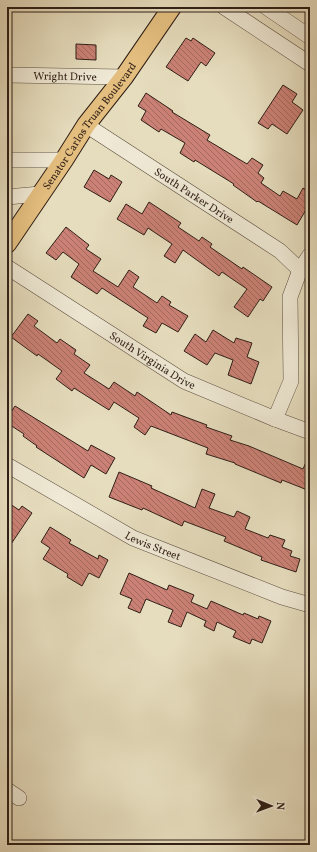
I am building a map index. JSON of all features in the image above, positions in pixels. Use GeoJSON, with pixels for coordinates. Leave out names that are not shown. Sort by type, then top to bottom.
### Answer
{"type":"FeatureCollection","features":[{"type":"Feature","properties":{"kind":"main road","name":"Senator Carlos Truan Boulevard"},"geometry":{"type":"LineString","coordinates":[[7,244],[86,126],[124,77],[172,7]]}},
{"type":"Feature","properties":{"kind":"street"},"geometry":{"type":"LineString","coordinates":[[224,7],[310,64]]}},
{"type":"Feature","properties":{"kind":"street"},"geometry":{"type":"LineString","coordinates":[[266,7],[310,36]]}},
{"type":"Feature","properties":{"kind":"street","name":"Wright Drive"},"geometry":{"type":"LineString","coordinates":[[7,75],[124,77]]}},
{"type":"Feature","properties":{"kind":"street","name":"South Parker Drive"},"geometry":{"type":"LineString","coordinates":[[86,126],[280,251],[300,270]]}},
{"type":"Feature","properties":{"kind":"street"},"geometry":{"type":"LineString","coordinates":[[7,160],[64,160]]}},
{"type":"Feature","properties":{"kind":"street"},"geometry":{"type":"LineString","coordinates":[[7,197],[40,194]]}},
{"type":"Feature","properties":{"kind":"street"},"geometry":{"type":"LineString","coordinates":[[276,419],[291,381],[290,297],[300,270],[310,255]]}},
{"type":"Feature","properties":{"kind":"street","name":"South Virginia Drive"},"geometry":{"type":"LineString","coordinates":[[7,267],[184,381],[310,432]]}},
{"type":"Feature","properties":{"kind":"street","name":"Lewis Street"},"geometry":{"type":"LineString","coordinates":[[7,465],[133,538],[282,597],[310,605]]}},
{"type":"Feature","properties":{"kind":"building"},"geometry":{"type":"Polygon","coordinates":[[[186,38],[191,41],[193,38],[215,53],[206,66],[201,62],[188,81],[166,67],[186,38]]]}},
{"type":"Feature","properties":{"kind":"building"},"geometry":{"type":"Polygon","coordinates":[[[76,44],[96,45],[96,60],[76,59],[76,44]]]}},
{"type":"Feature","properties":{"kind":"building"},"geometry":{"type":"Polygon","coordinates":[[[283,85],[297,94],[292,102],[303,110],[287,134],[272,124],[268,129],[258,123],[283,85]]]}},
{"type":"Feature","properties":{"kind":"building"},"geometry":{"type":"Polygon","coordinates":[[[146,93],[173,111],[172,112],[210,135],[207,140],[247,164],[252,158],[263,165],[258,173],[264,178],[261,183],[280,196],[283,191],[297,199],[303,188],[310,192],[310,203],[297,225],[258,201],[257,202],[233,185],[234,184],[195,160],[194,162],[180,153],[185,143],[161,129],[159,132],[141,120],[146,111],[138,106],[146,93]]]}},
{"type":"Feature","properties":{"kind":"building"},"geometry":{"type":"Polygon","coordinates":[[[94,170],[109,179],[111,175],[122,182],[110,202],[84,187],[94,170]]]}},
{"type":"Feature","properties":{"kind":"building"},"geometry":{"type":"Polygon","coordinates":[[[149,202],[181,223],[178,227],[199,241],[202,237],[212,244],[210,247],[272,287],[263,301],[260,299],[248,317],[234,307],[247,289],[222,272],[219,276],[183,250],[175,263],[164,256],[172,244],[148,228],[144,235],[117,219],[126,204],[142,214],[149,202]]]}},
{"type":"Feature","properties":{"kind":"building"},"geometry":{"type":"Polygon","coordinates":[[[66,227],[89,245],[86,249],[101,259],[93,271],[118,287],[129,270],[139,277],[133,287],[157,303],[162,296],[171,302],[169,305],[188,316],[178,332],[162,323],[156,333],[143,326],[148,318],[102,288],[97,294],[71,277],[79,264],[63,252],[56,260],[46,253],[66,227]]]}},
{"type":"Feature","properties":{"kind":"building"},"geometry":{"type":"Polygon","coordinates":[[[28,314],[38,321],[34,326],[57,343],[60,339],[76,350],[74,354],[90,365],[84,373],[109,389],[114,382],[135,396],[137,392],[171,415],[172,412],[207,425],[206,427],[232,436],[230,440],[249,446],[303,469],[310,453],[310,491],[282,480],[281,483],[235,463],[206,454],[208,448],[151,426],[145,435],[134,427],[139,418],[114,402],[109,410],[74,388],[72,391],[56,379],[62,371],[38,354],[37,356],[11,337],[28,314]]]}},
{"type":"Feature","properties":{"kind":"building"},"geometry":{"type":"Polygon","coordinates":[[[213,330],[234,343],[236,338],[252,343],[247,357],[259,362],[251,384],[228,375],[233,360],[215,353],[207,365],[184,351],[195,334],[206,342],[213,330]]]}},
{"type":"Feature","properties":{"kind":"building"},"geometry":{"type":"Polygon","coordinates":[[[15,406],[88,451],[91,445],[115,458],[106,474],[91,465],[84,478],[36,447],[37,446],[23,436],[24,434],[7,423],[7,418],[15,406]]]}},
{"type":"Feature","properties":{"kind":"building"},"geometry":{"type":"Polygon","coordinates":[[[119,472],[152,486],[151,488],[195,508],[202,489],[215,494],[209,508],[234,517],[237,511],[250,517],[245,529],[268,538],[270,535],[285,540],[282,547],[292,551],[290,556],[300,559],[296,572],[261,560],[262,557],[224,541],[226,537],[184,521],[182,526],[143,508],[142,510],[109,497],[119,472]]]}},
{"type":"Feature","properties":{"kind":"building"},"geometry":{"type":"Polygon","coordinates":[[[7,502],[19,510],[22,506],[32,513],[7,550],[7,502]]]}},
{"type":"Feature","properties":{"kind":"building"},"geometry":{"type":"Polygon","coordinates":[[[50,527],[71,540],[69,543],[98,559],[99,555],[108,560],[99,578],[89,573],[82,586],[67,577],[68,574],[43,559],[50,548],[41,542],[50,527]]]}},
{"type":"Feature","properties":{"kind":"building"},"geometry":{"type":"Polygon","coordinates":[[[129,573],[167,590],[169,585],[194,595],[191,602],[207,609],[211,601],[243,615],[244,613],[258,619],[259,616],[271,621],[262,643],[252,639],[250,644],[233,637],[236,631],[217,622],[214,631],[204,626],[206,621],[187,612],[181,627],[168,622],[173,610],[146,599],[140,613],[128,608],[132,599],[120,594],[129,573]]]}}]}
